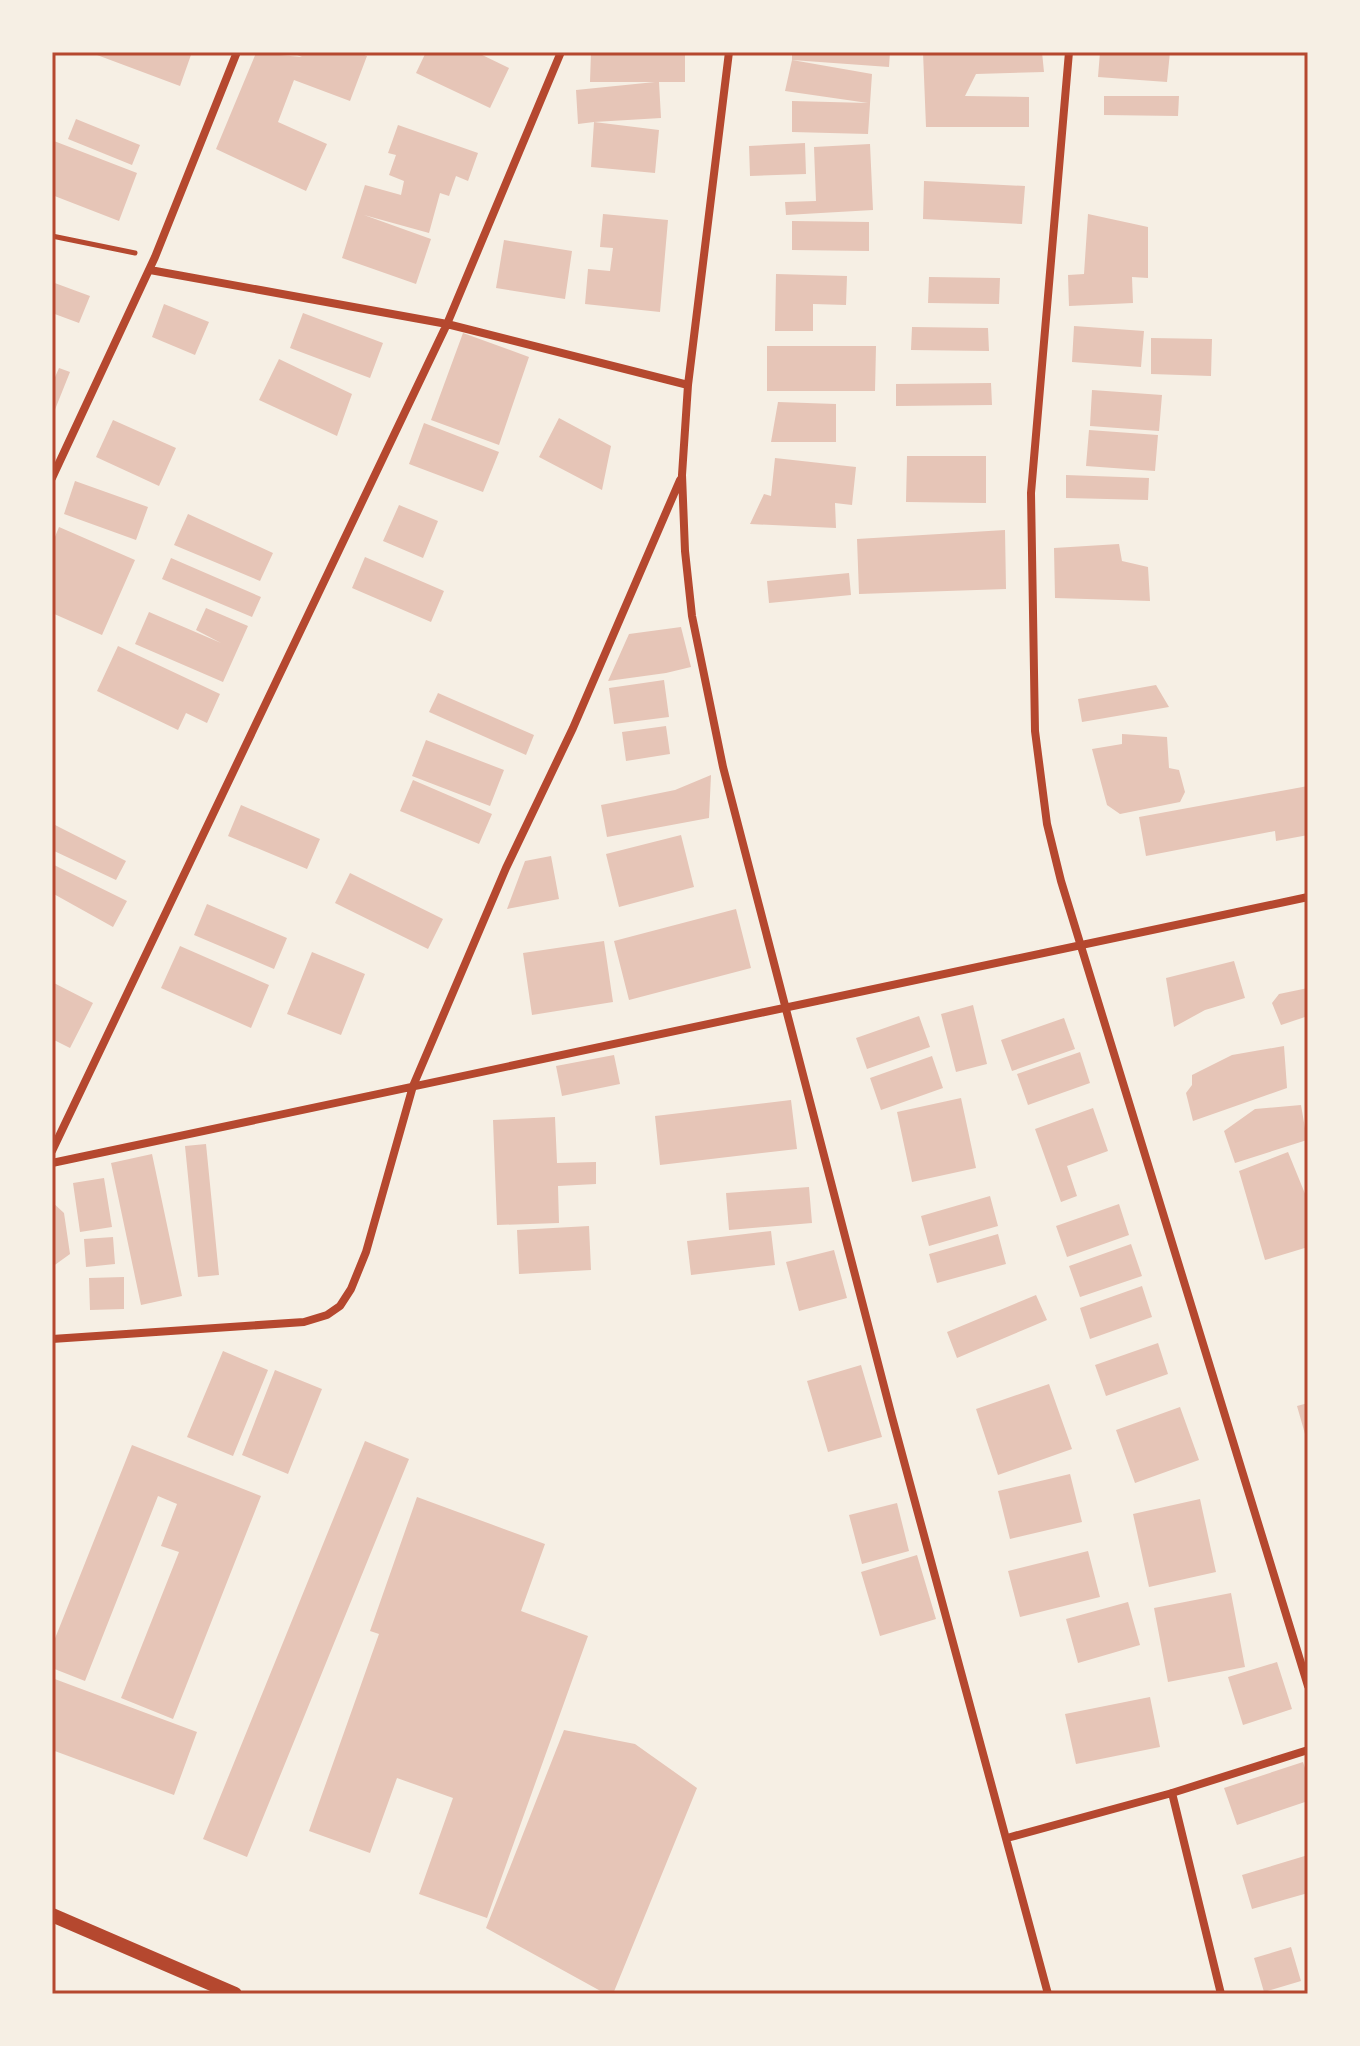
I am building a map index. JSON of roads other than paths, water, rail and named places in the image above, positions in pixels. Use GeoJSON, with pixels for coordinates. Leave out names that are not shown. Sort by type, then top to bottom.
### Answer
{"type":"FeatureCollection","features":[{"type":"Feature","properties":{"kind":"street"},"geometry":{"type":"LineString","coordinates":[[52,478],[150,270],[237,52]]}},
{"type":"Feature","properties":{"kind":"street"},"geometry":{"type":"LineString","coordinates":[[52,1151],[447,324],[561,52]]}},
{"type":"Feature","properties":{"kind":"street"},"geometry":{"type":"LineString","coordinates":[[729,52],[688,385],[682,475],[692,616],[723,767],[892,1417],[1048,1994]]}},
{"type":"Feature","properties":{"kind":"street"},"geometry":{"type":"LineString","coordinates":[[1069,52],[1031,493],[1035,731],[1047,824],[1061,881],[1308,1686]]}},
{"type":"Feature","properties":{"kind":"street"},"geometry":{"type":"LineString","coordinates":[[150,270],[447,324],[688,385]]}},
{"type":"Feature","properties":{"kind":"street"},"geometry":{"type":"LineString","coordinates":[[52,1339],[304,1322],[327,1315],[340,1306],[351,1289],[366,1252],[413,1086],[506,868],[573,728],[682,475]]}},
{"type":"Feature","properties":{"kind":"street"},"geometry":{"type":"LineString","coordinates":[[52,1163],[1308,897]]}},
{"type":"Feature","properties":{"kind":"street"},"geometry":{"type":"LineString","coordinates":[[1007,1838],[1172,1793],[1308,1750]]}},
{"type":"Feature","properties":{"kind":"street"},"geometry":{"type":"LineString","coordinates":[[1172,1793],[1221,1994]]}},
{"type":"Feature","properties":{"kind":"street"},"geometry":{"type":"LineString","coordinates":[[52,1915],[235,1994]]}}]}
